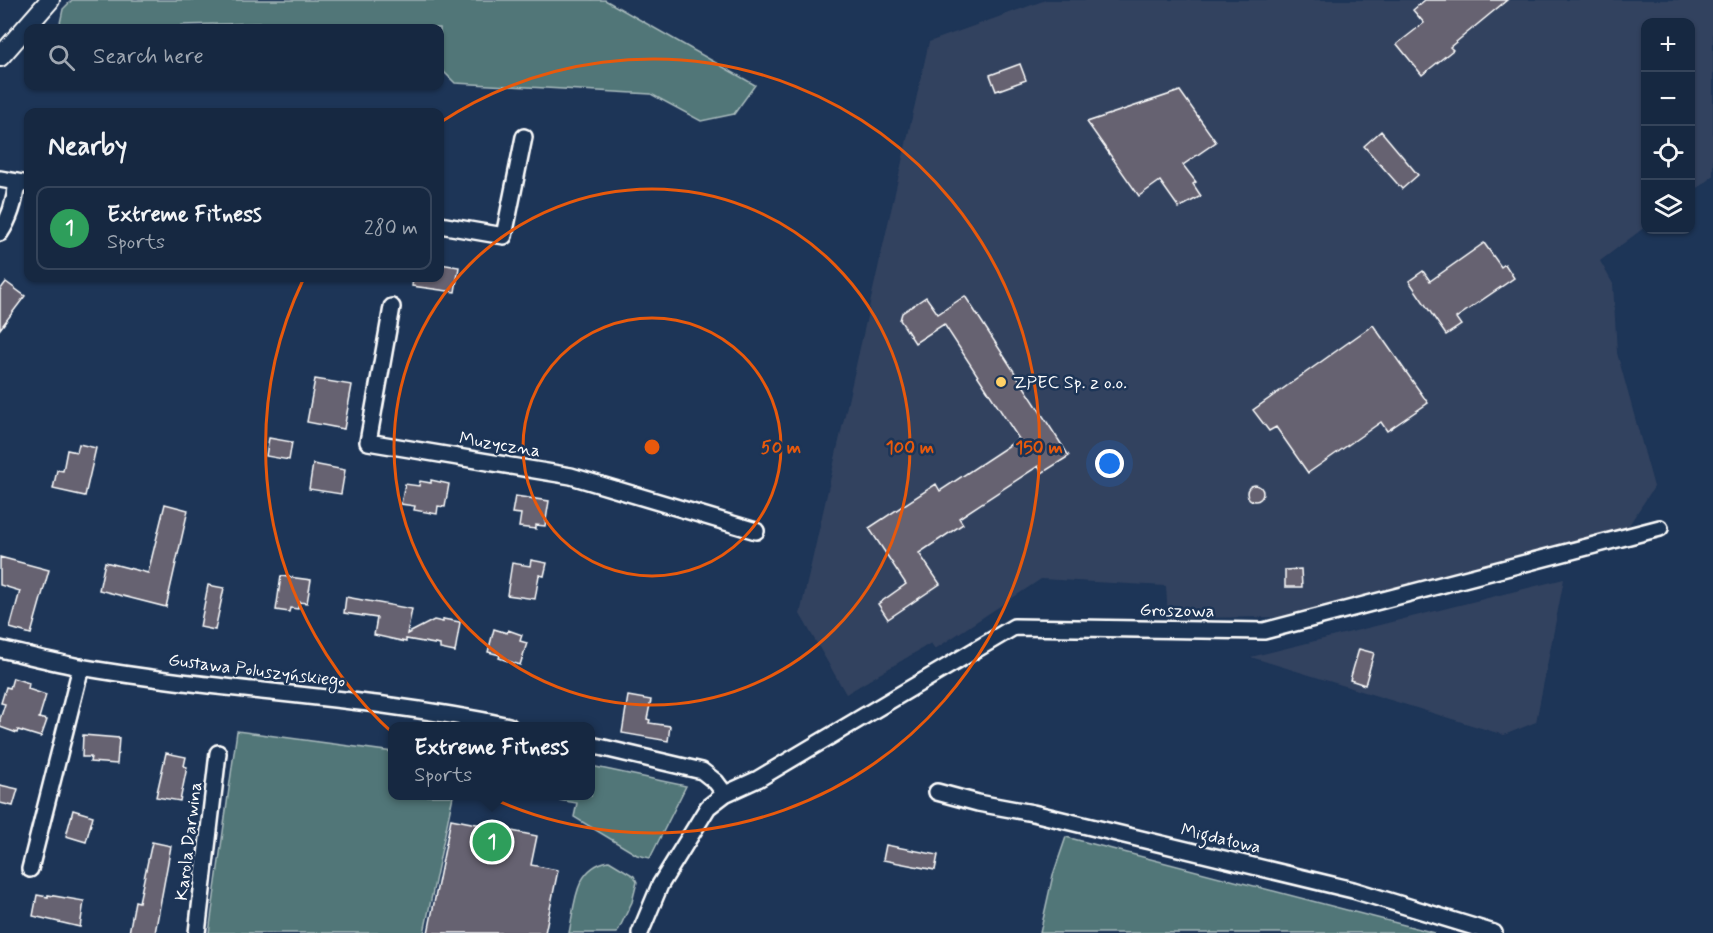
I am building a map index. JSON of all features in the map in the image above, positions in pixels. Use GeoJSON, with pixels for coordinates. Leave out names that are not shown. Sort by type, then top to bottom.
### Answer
{"type":"FeatureCollection","features":[{"type":"Feature","properties":{"kind":"street"},"geometry":{"type":"LineString","coordinates":[[29,24],[50,0]]}},
{"type":"Feature","properties":{"kind":"street"},"geometry":{"type":"LineString","coordinates":[[0,57],[24,30]]}},
{"type":"Feature","properties":{"kind":"street"},"geometry":{"type":"LineString","coordinates":[[444,226],[504,236],[524,137]]}},
{"type":"Feature","properties":{"kind":"street"},"geometry":{"type":"LineString","coordinates":[[0,179],[23,183],[8,221],[0,233]]}},
{"type":"Feature","properties":{"kind":"street","name":"Muzyczna"},"geometry":{"type":"LineString","coordinates":[[392,307],[368,442],[571,476],[756,531]]}},
{"type":"Feature","properties":{"kind":"street","name":"Groszowa"},"geometry":{"type":"LineString","coordinates":[[640,933],[660,885],[708,807],[725,794],[758,779],[1014,627],[1264,631],[1660,528]]}},
{"type":"Feature","properties":{"kind":"street","name":"Gustawa Poluszyńskiego"},"geometry":{"type":"LineString","coordinates":[[0,649],[81,667],[206,685],[415,708],[488,722]]}},
{"type":"Feature","properties":{"kind":"street"},"geometry":{"type":"LineString","coordinates":[[30,869],[81,667]]}},
{"type":"Feature","properties":{"kind":"street"},"geometry":{"type":"LineString","coordinates":[[595,746],[702,771],[716,782],[725,794]]}},
{"type":"Feature","properties":{"kind":"street","name":"Karola Darwina"},"geometry":{"type":"LineString","coordinates":[[197,933],[218,753]]}},
{"type":"Feature","properties":{"kind":"street","name":"Migdałowa"},"geometry":{"type":"LineString","coordinates":[[936,792],[1353,890],[1494,933]]}},
{"type":"Feature","properties":{"kind":"shaded area"},"geometry":{"type":"Polygon","coordinates":[[[1046,0],[1713,0],[1713,176],[1695,190],[1695,18],[1641,18],[1641,230],[1600,261],[1613,284],[1617,353],[1654,487],[1627,528],[1284,617],[1168,618],[1166,586],[1041,579],[935,649],[931,643],[846,694],[800,614],[929,42],[1046,0]]]}},
{"type":"Feature","properties":{"kind":"shaded area"},"geometry":{"type":"Polygon","coordinates":[[[1564,579],[1536,722],[1504,735],[1251,657],[1564,579]]]}},
{"type":"Feature","properties":{"kind":"green space"},"geometry":{"type":"Polygon","coordinates":[[[72,0],[605,0],[755,85],[734,114],[701,121],[651,94],[455,83],[444,72],[444,24],[60,24],[63,9],[72,0]]]}},
{"type":"Feature","properties":{"kind":"green space"},"geometry":{"type":"Polygon","coordinates":[[[237,731],[388,751],[388,800],[452,800],[424,933],[209,933],[237,731]]]}},
{"type":"Feature","properties":{"kind":"green space"},"geometry":{"type":"Polygon","coordinates":[[[595,767],[686,786],[650,858],[637,855],[574,817],[577,803],[559,800],[595,800],[595,767]]]}},
{"type":"Feature","properties":{"kind":"green space"},"geometry":{"type":"Polygon","coordinates":[[[1066,837],[1435,933],[1040,933],[1053,875],[1066,837]]]}},
{"type":"Feature","properties":{"kind":"green space"},"geometry":{"type":"Polygon","coordinates":[[[609,861],[634,876],[637,882],[632,902],[617,933],[569,933],[575,899],[583,879],[597,865],[609,861]]]}},
{"type":"Feature","properties":{"kind":"building"},"geometry":{"type":"Polygon","coordinates":[[[1425,0],[1507,0],[1450,47],[1453,50],[1422,75],[1397,44],[1424,23],[1413,10],[1425,0]]]}},
{"type":"Feature","properties":{"kind":"building"},"geometry":{"type":"Polygon","coordinates":[[[1020,64],[1026,80],[996,91],[990,75],[1020,64]]]}},
{"type":"Feature","properties":{"kind":"building"},"geometry":{"type":"Polygon","coordinates":[[[1180,91],[1216,142],[1183,165],[1196,182],[1193,184],[1201,196],[1179,208],[1160,181],[1139,196],[1087,122],[1180,91]]]}},
{"type":"Feature","properties":{"kind":"building"},"geometry":{"type":"Polygon","coordinates":[[[1381,131],[1418,175],[1402,189],[1364,146],[1381,131]]]}},
{"type":"Feature","properties":{"kind":"building"},"geometry":{"type":"Polygon","coordinates":[[[1484,243],[1501,267],[1505,264],[1514,278],[1456,318],[1461,325],[1446,335],[1409,281],[1423,271],[1430,281],[1484,243]]]}},
{"type":"Feature","properties":{"kind":"building"},"geometry":{"type":"Polygon","coordinates":[[[444,265],[459,267],[455,292],[412,286],[412,282],[444,282],[444,265]]]}},
{"type":"Feature","properties":{"kind":"building"},"geometry":{"type":"Polygon","coordinates":[[[6,282],[25,296],[0,329],[0,290],[6,282]]]}},
{"type":"Feature","properties":{"kind":"building","name":"ZPEC Sp. z o.o."},"geometry":{"type":"Polygon","coordinates":[[[965,296],[1069,456],[1042,473],[1038,466],[959,518],[963,524],[919,553],[940,584],[888,619],[878,604],[906,584],[869,528],[936,484],[940,491],[1019,439],[944,324],[915,343],[900,320],[902,313],[926,297],[938,314],[965,296]]]}},
{"type":"Feature","properties":{"kind":"building"},"geometry":{"type":"Polygon","coordinates":[[[1373,325],[1428,403],[1387,431],[1381,422],[1308,473],[1276,427],[1269,431],[1253,410],[1373,325]]]}},
{"type":"Feature","properties":{"kind":"building"},"geometry":{"type":"Polygon","coordinates":[[[315,379],[352,385],[344,429],[307,422],[315,379]]]}},
{"type":"Feature","properties":{"kind":"building"},"geometry":{"type":"Polygon","coordinates":[[[269,438],[292,442],[289,460],[266,456],[269,438]]]}},
{"type":"Feature","properties":{"kind":"building"},"geometry":{"type":"Polygon","coordinates":[[[79,444],[96,448],[85,496],[53,489],[57,470],[63,471],[67,450],[77,452],[79,444]]]}},
{"type":"Feature","properties":{"kind":"building"},"geometry":{"type":"Polygon","coordinates":[[[313,464],[345,470],[341,494],[309,489],[313,464]]]}},
{"type":"Feature","properties":{"kind":"building"},"geometry":{"type":"Polygon","coordinates":[[[431,480],[449,484],[445,507],[438,506],[437,514],[414,510],[415,506],[401,504],[405,484],[419,486],[420,481],[431,483],[431,480]]]}},
{"type":"Feature","properties":{"kind":"building"},"geometry":{"type":"Polygon","coordinates":[[[1255,485],[1263,493],[1255,501],[1247,493],[1255,485]]]}},
{"type":"Feature","properties":{"kind":"building"},"geometry":{"type":"Polygon","coordinates":[[[515,496],[549,501],[545,526],[536,525],[536,529],[519,527],[521,514],[512,513],[515,496]]]}},
{"type":"Feature","properties":{"kind":"building"},"geometry":{"type":"Polygon","coordinates":[[[165,504],[188,510],[166,607],[99,590],[105,562],[148,573],[165,504]]]}},
{"type":"Feature","properties":{"kind":"building"},"geometry":{"type":"Polygon","coordinates":[[[0,557],[49,570],[31,634],[10,628],[20,591],[0,585],[0,557]]]}},
{"type":"Feature","properties":{"kind":"building"},"geometry":{"type":"Polygon","coordinates":[[[531,560],[547,563],[544,576],[539,575],[535,599],[507,595],[512,563],[530,566],[531,560]]]}},
{"type":"Feature","properties":{"kind":"building"},"geometry":{"type":"Polygon","coordinates":[[[1301,569],[1302,587],[1285,587],[1285,570],[1301,569]]]}},
{"type":"Feature","properties":{"kind":"building"},"geometry":{"type":"Polygon","coordinates":[[[281,576],[311,580],[307,603],[299,602],[298,609],[290,608],[289,612],[276,610],[281,576]]]}},
{"type":"Feature","properties":{"kind":"building"},"geometry":{"type":"Polygon","coordinates":[[[208,585],[224,588],[215,630],[200,627],[208,585]]]}},
{"type":"Feature","properties":{"kind":"building"},"geometry":{"type":"Polygon","coordinates":[[[346,597],[412,609],[407,634],[434,620],[460,622],[455,652],[440,649],[440,645],[406,639],[406,642],[374,635],[377,618],[344,613],[346,597]]]}},
{"type":"Feature","properties":{"kind":"building"},"geometry":{"type":"Polygon","coordinates":[[[494,629],[507,633],[508,630],[522,635],[520,641],[527,643],[520,665],[488,652],[494,629]]]}},
{"type":"Feature","properties":{"kind":"building"},"geometry":{"type":"Polygon","coordinates":[[[1359,649],[1374,653],[1365,685],[1350,680],[1359,649]]]}},
{"type":"Feature","properties":{"kind":"building"},"geometry":{"type":"Polygon","coordinates":[[[13,678],[29,683],[28,689],[46,695],[39,718],[47,720],[41,737],[18,730],[17,733],[0,727],[5,704],[1,703],[6,687],[10,688],[13,678]]]}},
{"type":"Feature","properties":{"kind":"building"},"geometry":{"type":"Polygon","coordinates":[[[628,696],[651,700],[647,719],[650,720],[649,723],[670,726],[668,741],[622,733],[628,696]]]}},
{"type":"Feature","properties":{"kind":"building"},"geometry":{"type":"Polygon","coordinates":[[[83,735],[119,738],[117,764],[90,762],[91,757],[82,757],[83,735]]]}},
{"type":"Feature","properties":{"kind":"building"},"geometry":{"type":"Polygon","coordinates":[[[166,753],[186,757],[184,766],[187,767],[180,801],[156,797],[166,753]]]}},
{"type":"Feature","properties":{"kind":"building"},"geometry":{"type":"Polygon","coordinates":[[[0,785],[18,789],[13,806],[0,803],[0,785]]]}},
{"type":"Feature","properties":{"kind":"building"},"geometry":{"type":"Polygon","coordinates":[[[73,810],[93,816],[86,842],[66,836],[73,810]]]}},
{"type":"Feature","properties":{"kind":"building"},"geometry":{"type":"Polygon","coordinates":[[[451,819],[537,836],[531,865],[558,870],[545,933],[428,933],[451,819]]]}},
{"type":"Feature","properties":{"kind":"building"},"geometry":{"type":"Polygon","coordinates":[[[152,842],[171,846],[155,933],[129,933],[135,901],[139,902],[152,842]]]}},
{"type":"Feature","properties":{"kind":"building"},"geometry":{"type":"Polygon","coordinates":[[[886,845],[938,855],[935,870],[883,860],[886,845]]]}},
{"type":"Feature","properties":{"kind":"building"},"geometry":{"type":"Polygon","coordinates":[[[37,895],[84,901],[80,927],[33,916],[37,895]]]}},
{"type":"Feature","properties":{"kind":"place","name":"ZPEC Sp. z o.o."},"geometry":{"type":"Point","coordinates":[1001,382]}},
{"type":"Feature","properties":{"kind":"place","name":"Extreme Fitness"},"geometry":{"type":"Point","coordinates":[492,842]}}]}
